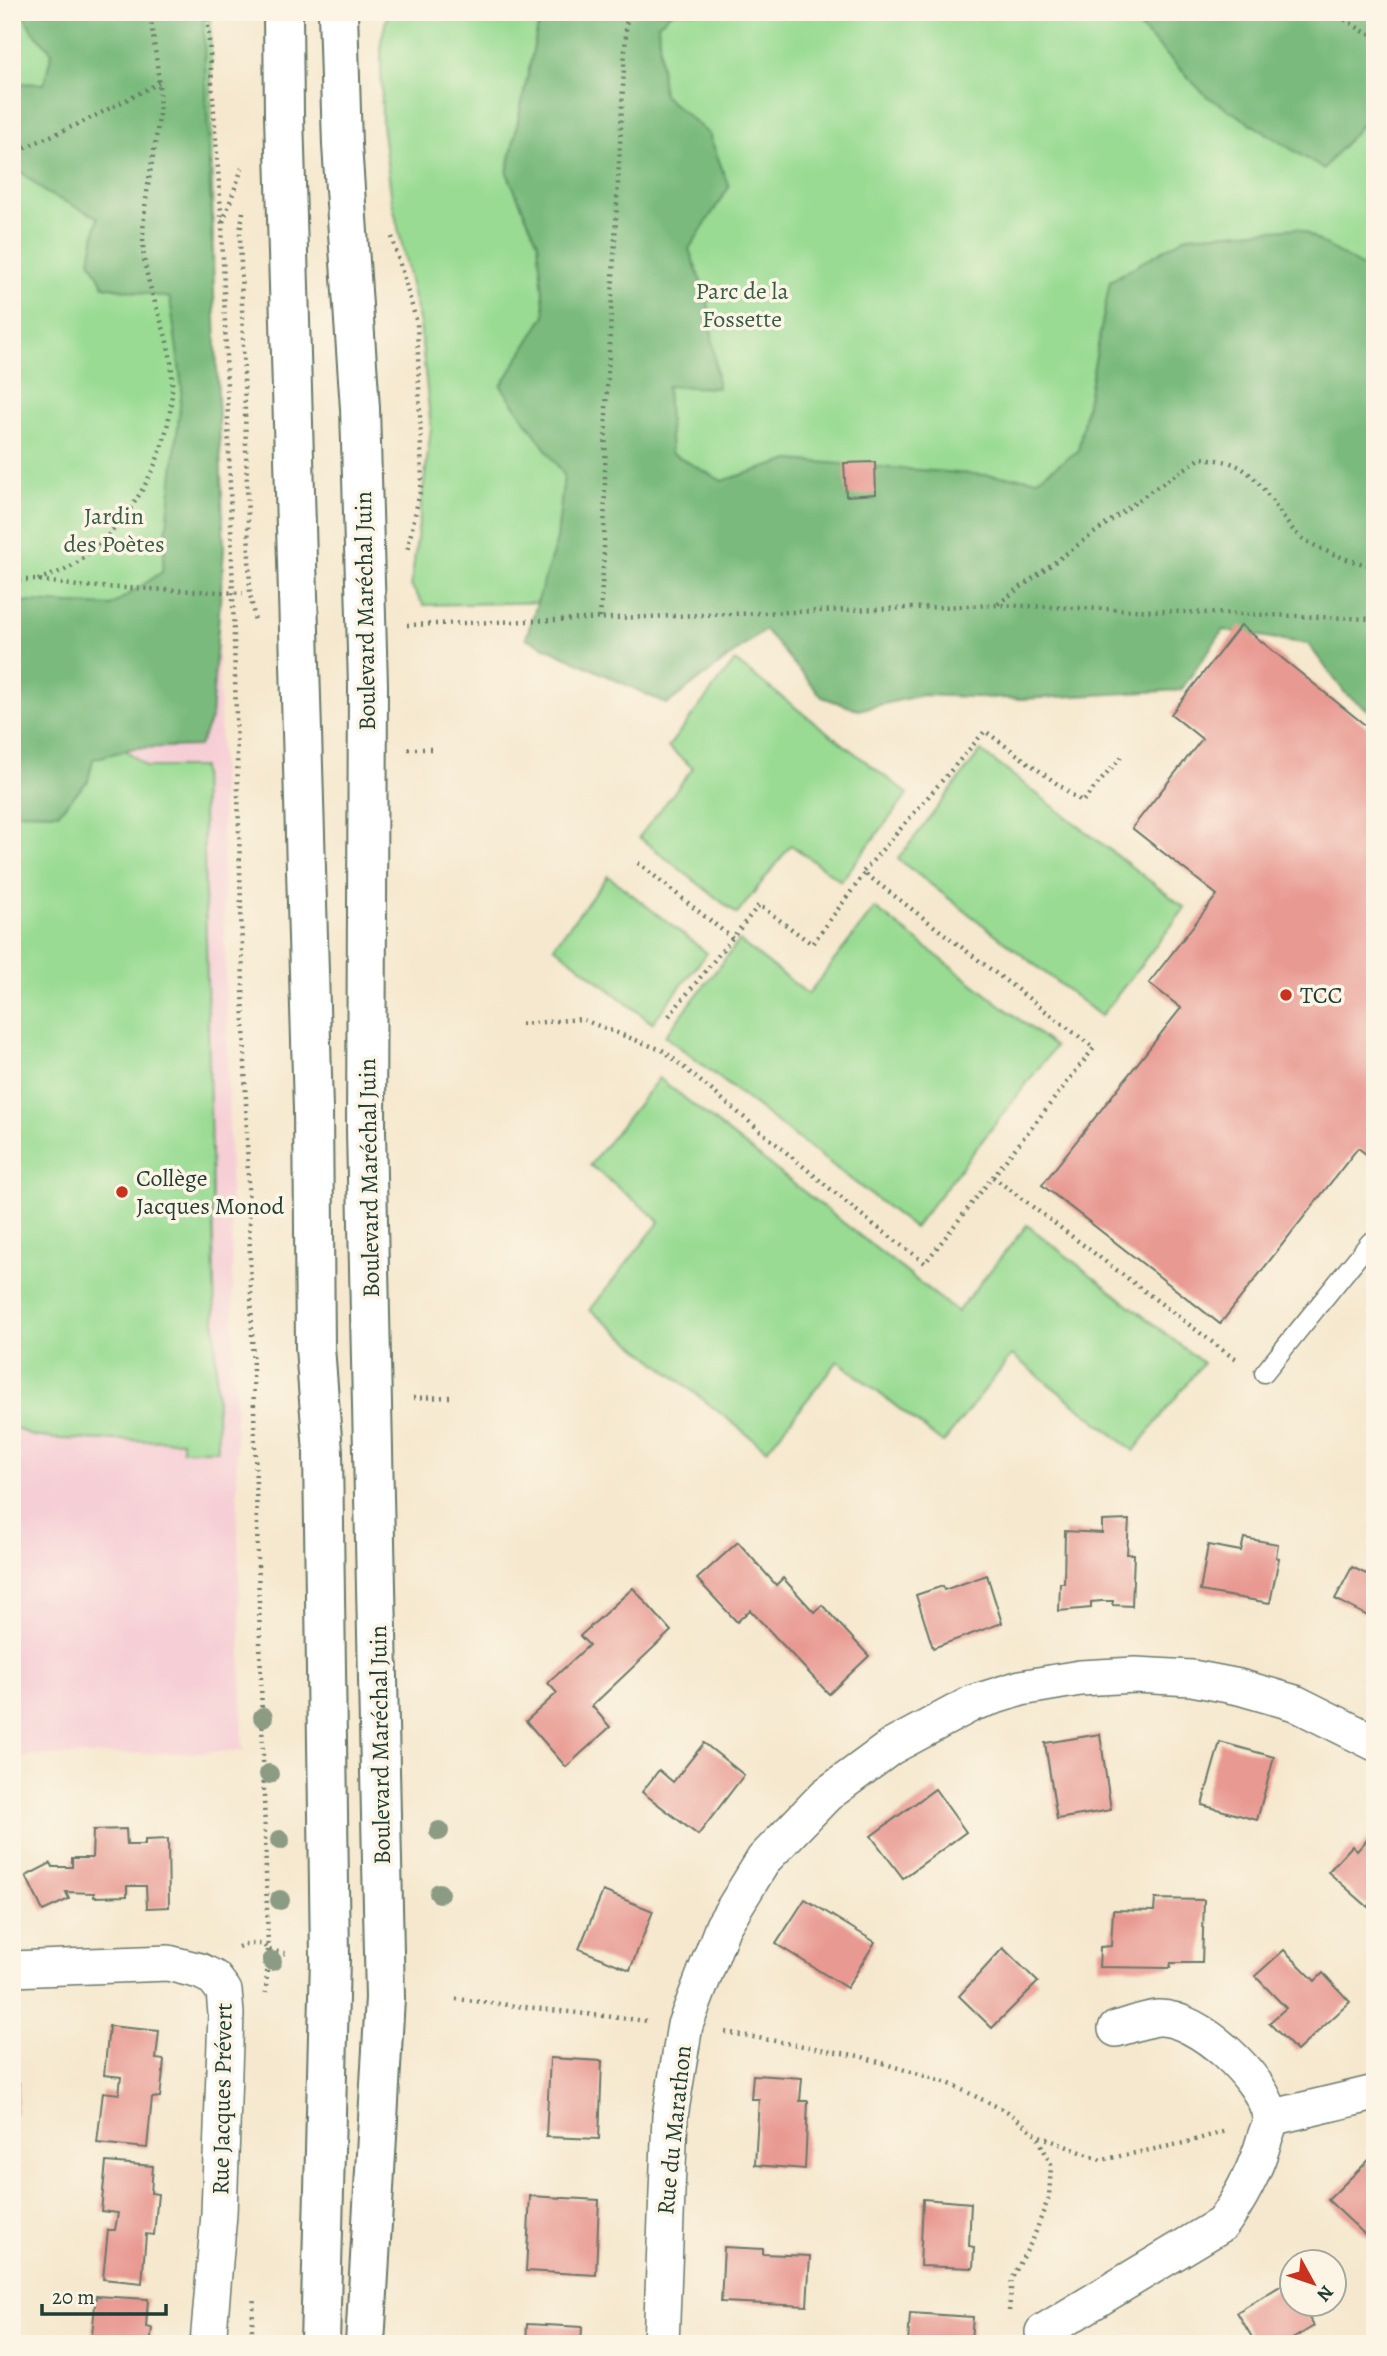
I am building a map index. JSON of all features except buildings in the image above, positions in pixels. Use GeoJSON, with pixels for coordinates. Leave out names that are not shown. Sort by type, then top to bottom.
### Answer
{"type":"FeatureCollection","features":[{"type":"Feature","properties":{"kind":"main road"},"geometry":{"type":"LineString","coordinates":[[284,12],[313,1108],[315,1347],[323,1465],[330,1958],[320,2344]]}},
{"type":"Feature","properties":{"kind":"main road","name":"Boulevard Maréchal Juin"},"geometry":{"type":"LineString","coordinates":[[338,12],[342,145],[360,408],[368,685],[366,1130],[385,1998],[365,2344]]}},
{"type":"Feature","properties":{"kind":"street","name":"Rue du Marathon"},"geometry":{"type":"LineString","coordinates":[[662,2344],[662,2275],[670,2116],[685,2025],[723,1926],[764,1859],[826,1795],[891,1747],[973,1703],[1021,1688],[1080,1678],[1135,1675],[1192,1678],[1239,1687],[1295,1703],[1375,1743]]}},
{"type":"Feature","properties":{"kind":"street","name":"Rue Jacques Prévert"},"geometry":{"type":"LineString","coordinates":[[12,1969],[167,1963],[200,1971],[214,1978],[224,1990],[226,2014],[219,2214],[208,2344]]}},
{"type":"Feature","properties":{"kind":"street"},"geometry":{"type":"LineString","coordinates":[[1043,2332],[1222,2224],[1243,2196],[1259,2160],[1270,2118],[1259,2089],[1245,2072],[1193,2026],[1159,2018],[1116,2029]]}},
{"type":"Feature","properties":{"kind":"street"},"geometry":{"type":"LineString","coordinates":[[1270,2118],[1375,2094]]}},
{"type":"Feature","properties":{"kind":"lane"},"geometry":{"type":"LineString","coordinates":[[1264,1373],[1370,1242],[1375,1245]]}},
{"type":"Feature","properties":{"kind":"path"},"geometry":{"type":"LineString","coordinates":[[38,579],[71,567],[109,533],[130,509],[148,482],[166,425],[172,374],[166,342],[146,274],[143,241],[150,164],[158,122],[159,83],[149,12]]}},
{"type":"Feature","properties":{"kind":"path"},"geometry":{"type":"LineString","coordinates":[[207,12],[222,226],[234,593],[268,1950],[266,2005]]}},
{"type":"Feature","properties":{"kind":"path"},"geometry":{"type":"LineString","coordinates":[[600,618],[606,410],[627,12]]}},
{"type":"Feature","properties":{"kind":"path"},"geometry":{"type":"LineString","coordinates":[[1333,12],[1375,36]]}},
{"type":"Feature","properties":{"kind":"path"},"geometry":{"type":"LineString","coordinates":[[12,153],[85,121],[159,83]]}},
{"type":"Feature","properties":{"kind":"path"},"geometry":{"type":"LineString","coordinates":[[222,226],[243,166]]}},
{"type":"Feature","properties":{"kind":"path"},"geometry":{"type":"LineString","coordinates":[[244,205],[240,232],[250,593]]}},
{"type":"Feature","properties":{"kind":"path"},"geometry":{"type":"LineString","coordinates":[[998,605],[1151,491],[1201,458],[1230,463],[1253,477],[1297,534],[1349,560],[1375,566]]}},
{"type":"Feature","properties":{"kind":"path"},"geometry":{"type":"LineString","coordinates":[[12,580],[38,579],[78,586],[243,593]]}},
{"type":"Feature","properties":{"kind":"path"},"geometry":{"type":"LineString","coordinates":[[410,625],[998,605],[1375,619]]}},
{"type":"Feature","properties":{"kind":"path"},"geometry":{"type":"LineString","coordinates":[[669,1016],[760,905],[812,944],[864,873],[985,731],[1082,802],[1124,754]]}},
{"type":"Feature","properties":{"kind":"path"},"geometry":{"type":"LineString","coordinates":[[408,749],[431,749]]}},
{"type":"Feature","properties":{"kind":"path"},"geometry":{"type":"LineString","coordinates":[[638,863],[732,938]]}},
{"type":"Feature","properties":{"kind":"path"},"geometry":{"type":"LineString","coordinates":[[520,1024],[581,1019],[664,1051],[869,1221],[925,1263],[1094,1048],[864,873]]}},
{"type":"Feature","properties":{"kind":"path"},"geometry":{"type":"LineString","coordinates":[[993,1177],[1228,1354],[1264,1373]]}},
{"type":"Feature","properties":{"kind":"path"},"geometry":{"type":"LineString","coordinates":[[404,1399],[450,1397]]}},
{"type":"Feature","properties":{"kind":"path"},"geometry":{"type":"LineString","coordinates":[[456,1999],[685,2025],[859,2056],[948,2083],[1007,2112],[1037,2135],[1101,2160],[1184,2143],[1270,2118]]}},
{"type":"Feature","properties":{"kind":"path"},"geometry":{"type":"LineString","coordinates":[[1009,2318],[1012,2278],[1033,2239],[1049,2197],[1051,2165],[1037,2135]]}},
{"type":"Feature","properties":{"kind":"path"},"geometry":{"type":"LineString","coordinates":[[251,2344],[254,2294]]}},
{"type":"Feature","properties":{"kind":"shaded area","name":"Collège Jacques Monod"},"geometry":{"type":"Polygon","coordinates":[[[218,631],[243,1751],[12,1757],[12,632],[218,631]]]}},
{"type":"Feature","properties":{"kind":"green space","name":"Jardin des Poètes"},"geometry":{"type":"Polygon","coordinates":[[[12,12],[210,12],[218,631],[12,632],[12,12]]]}},
{"type":"Feature","properties":{"kind":"green space"},"geometry":{"type":"Polygon","coordinates":[[[22,12],[203,12],[224,549],[211,719],[199,746],[134,748],[93,759],[88,781],[58,813],[12,812],[12,601],[111,606],[162,572],[182,388],[170,298],[104,286],[90,260],[98,217],[46,193],[12,164],[12,83],[44,84],[52,52],[31,29],[22,12]]]}},
{"type":"Feature","properties":{"kind":"green space","name":"Parc de la Fossette"},"geometry":{"type":"Polygon","coordinates":[[[388,12],[1375,12],[1375,603],[1069,590],[424,605],[411,586],[431,428],[420,324],[392,201],[382,124],[381,41],[388,12]]]}},
{"type":"Feature","properties":{"kind":"green space"},"geometry":{"type":"Polygon","coordinates":[[[541,12],[673,12],[658,24],[663,95],[709,134],[729,187],[689,249],[708,301],[718,388],[667,386],[671,453],[722,481],[790,460],[1037,479],[1078,451],[1110,281],[1188,236],[1298,228],[1375,275],[1375,709],[1371,712],[1346,694],[1308,644],[1223,630],[1181,690],[1022,699],[922,695],[858,710],[822,697],[765,630],[667,704],[526,638],[557,539],[564,475],[501,386],[545,315],[538,243],[507,173],[541,12]]]}},
{"type":"Feature","properties":{"kind":"green space"},"geometry":{"type":"Polygon","coordinates":[[[1130,12],[1375,12],[1375,109],[1323,169],[1205,95],[1133,20],[1130,12]]]}},
{"type":"Feature","properties":{"kind":"green space"},"geometry":{"type":"Polygon","coordinates":[[[735,661],[908,794],[841,881],[791,845],[737,914],[639,837],[693,768],[668,747],[735,661]]]}},
{"type":"Feature","properties":{"kind":"green space"},"geometry":{"type":"Polygon","coordinates":[[[12,703],[122,747],[147,767],[202,767],[218,1450],[182,1450],[182,1441],[58,1439],[32,1436],[12,1426],[12,703]]]}},
{"type":"Feature","properties":{"kind":"green space"},"geometry":{"type":"Polygon","coordinates":[[[981,751],[1185,908],[1101,1016],[898,859],[981,751]]]}},
{"type":"Feature","properties":{"kind":"green space"},"geometry":{"type":"Polygon","coordinates":[[[608,876],[707,953],[652,1023],[554,946],[608,876]]]}},
{"type":"Feature","properties":{"kind":"green space"},"geometry":{"type":"Polygon","coordinates":[[[875,908],[1055,1047],[914,1228],[665,1036],[739,941],[808,994],[875,908]]]}},
{"type":"Feature","properties":{"kind":"green space"},"geometry":{"type":"Polygon","coordinates":[[[659,1078],[957,1312],[1027,1225],[1203,1363],[1134,1451],[1012,1355],[943,1443],[838,1361],[767,1450],[590,1310],[660,1221],[590,1165],[659,1078]]]}},
{"type":"Feature","properties":{"kind":"place","name":"TCC"},"geometry":{"type":"Point","coordinates":[1286,995]}},
{"type":"Feature","properties":{"kind":"place","name":"Collège Jacques Monod"},"geometry":{"type":"Point","coordinates":[122,1192]}}]}
